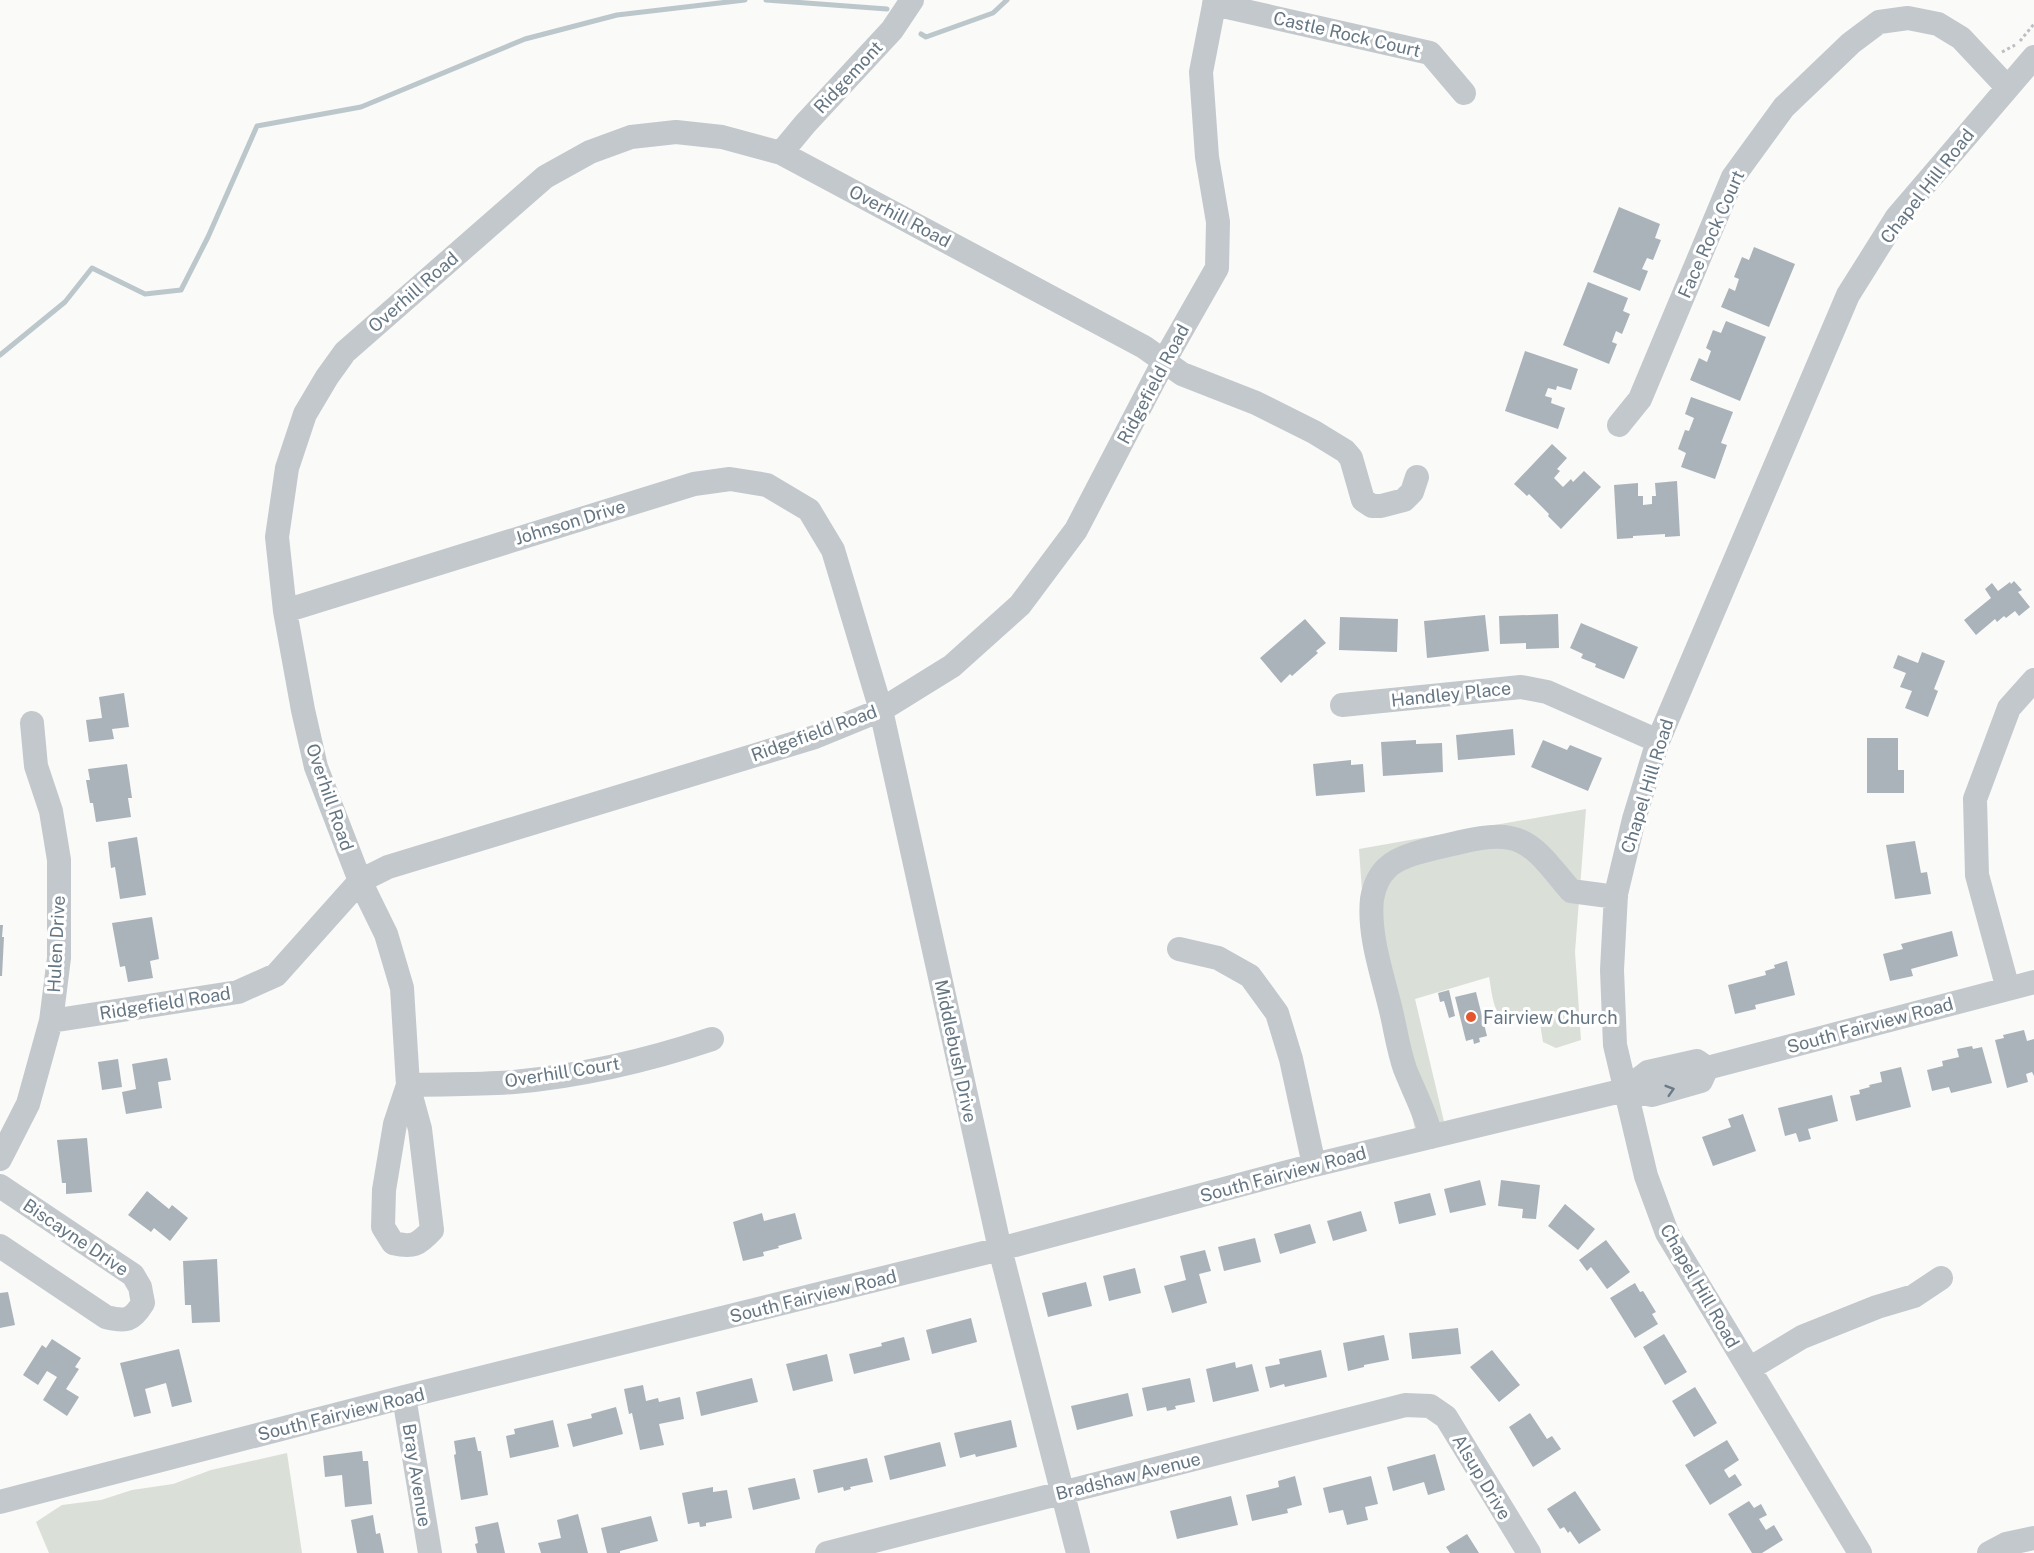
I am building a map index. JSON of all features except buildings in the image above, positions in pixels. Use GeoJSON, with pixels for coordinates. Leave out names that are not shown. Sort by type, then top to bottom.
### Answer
{"type":"FeatureCollection","features":[{"type":"Feature","properties":{"kind":"street","name":"Ridgemont"},"geometry":{"type":"LineString","coordinates":[[782,153],[805,124],[892,30],[912,0]]}},
{"type":"Feature","properties":{"kind":"street","name":"Castle Rock Court"},"geometry":{"type":"LineString","coordinates":[[1214,2],[1430,53],[1464,93]]}},
{"type":"Feature","properties":{"kind":"street","name":"Ridgefield Road"},"geometry":{"type":"LineString","coordinates":[[51,1021],[238,992],[276,975],[360,881],[388,867],[815,737],[881,710],[952,666],[1020,605],[1076,530],[1164,362],[1217,268],[1218,222],[1207,157],[1201,72],[1214,2]]}},
{"type":"Feature","properties":{"kind":"street","name":"Face Rock Court"},"geometry":{"type":"LineString","coordinates":[[1619,425],[1640,399],[1733,177],[1784,107],[1851,43],[1879,22],[1908,18],[1938,24],[1961,38],[2007,87]]}},
{"type":"Feature","properties":{"kind":"street","name":"Chapel Hill Road"},"geometry":{"type":"LineString","coordinates":[[1860,1553],[1667,1233],[1646,1176],[1615,1045],[1612,970],[1616,897],[1634,819],[1658,741],[1848,295],[1897,217],[2034,57]]}},
{"type":"Feature","properties":{"kind":"street","name":"Overhill Road"},"geometry":{"type":"LineString","coordinates":[[408,1085],[395,1124],[384,1190],[383,1227],[393,1243],[406,1246],[420,1242],[432,1230],[420,1129],[408,1085],[402,988],[386,934],[360,881],[316,767],[303,710],[285,611],[277,537],[286,468],[304,414],[345,352],[545,177],[590,152],[631,137],[676,132],[722,137],[782,153],[1144,346],[1182,374],[1256,403],[1314,432],[1345,451],[1351,458],[1363,500],[1372,506],[1394,504],[1404,500],[1412,492],[1417,477]]}},
{"type":"Feature","properties":{"kind":"street","name":"Johnson Drive"},"geometry":{"type":"LineString","coordinates":[[285,611],[694,484],[730,479],[767,484],[809,510],[832,550]]}},
{"type":"Feature","properties":{"kind":"street","name":"Middlebush Drive"},"geometry":{"type":"LineString","coordinates":[[832,550],[881,710],[1000,1249],[1078,1553]]}},
{"type":"Feature","properties":{"kind":"street"},"geometry":{"type":"LineString","coordinates":[[2008,989],[1977,875],[1975,799],[2008,708],[2034,680]]}},
{"type":"Feature","properties":{"kind":"street","name":"Handley Place"},"geometry":{"type":"LineString","coordinates":[[1342,705],[1521,687],[1546,692],[1658,741]]}},
{"type":"Feature","properties":{"kind":"street","name":"Hulen Drive"},"geometry":{"type":"LineString","coordinates":[[0,1159],[28,1104],[51,1021],[59,958],[59,860],[51,811],[36,766],[32,723]]}},
{"type":"Feature","properties":{"kind":"street"},"geometry":{"type":"LineString","coordinates":[[1431,1137],[1418,1097],[1404,1067],[1372,932],[1372,899],[1376,884],[1388,867],[1400,859],[1438,848],[1490,836],[1506,836],[1533,847],[1571,891],[1616,897]]}},
{"type":"Feature","properties":{"kind":"street"},"geometry":{"type":"LineString","coordinates":[[1179,949],[1218,957],[1250,976],[1277,1013],[1291,1059],[1314,1165]]}},
{"type":"Feature","properties":{"kind":"street","name":"South Fairview Road"},"geometry":{"type":"LineString","coordinates":[[0,1503],[404,1397],[1000,1249],[1314,1165],[1625,1090],[1648,1072],[1697,1061],[1707,1068],[2034,982]]}},
{"type":"Feature","properties":{"kind":"street","name":"Overhill Court"},"geometry":{"type":"LineString","coordinates":[[408,1085],[514,1082],[578,1073],[675,1051],[712,1039]]}},
{"type":"Feature","properties":{"kind":"street","name":"Biscayne Drive"},"geometry":{"type":"LineString","coordinates":[[0,1186],[133,1275],[140,1287],[143,1303],[135,1316],[121,1321],[106,1317],[0,1246]]}},
{"type":"Feature","properties":{"kind":"street"},"geometry":{"type":"LineString","coordinates":[[1749,1369],[1802,1337],[1877,1307],[1914,1296],[1941,1278]]}},
{"type":"Feature","properties":{"kind":"street","name":"Bray Avenue"},"geometry":{"type":"LineString","coordinates":[[404,1397],[430,1553]]}},
{"type":"Feature","properties":{"kind":"street","name":"Bradshaw Avenue"},"geometry":{"type":"LineString","coordinates":[[827,1553],[1405,1405],[1430,1406]]}},
{"type":"Feature","properties":{"kind":"street","name":"Alsup Drive"},"geometry":{"type":"LineString","coordinates":[[1430,1406],[1446,1417],[1529,1553]]}},
{"type":"Feature","properties":{"kind":"street"},"geometry":{"type":"LineString","coordinates":[[1989,1553],[2006,1545],[2034,1538]]}},
{"type":"Feature","properties":{"kind":"path"},"geometry":{"type":"LineString","coordinates":[[1996,49],[2002,52],[2011,48],[2034,24]]}},
{"type":"Feature","properties":{"kind":"shaded area"},"geometry":{"type":"Polygon","coordinates":[[[1586,809],[1575,952],[1581,1040],[1556,1048],[1543,1042],[1538,1011],[1516,1014],[1511,1020],[1500,1016],[1494,1004],[1489,977],[1415,999],[1446,1130],[1417,1138],[1362,891],[1359,849],[1586,809]]]}},
{"type":"Feature","properties":{"kind":"shaded area"},"geometry":{"type":"Polygon","coordinates":[[[287,1453],[302,1553],[49,1553],[36,1522],[62,1505],[101,1500],[132,1490],[173,1484],[211,1470],[287,1453]]]}},
{"type":"Feature","properties":{"kind":"waterway"},"geometry":{"type":"LineString","coordinates":[[0,355],[65,302],[92,268],[145,294],[181,290],[208,237],[257,126],[361,107],[525,39],[617,15],[745,0]]}},
{"type":"Feature","properties":{"kind":"waterway"},"geometry":{"type":"LineString","coordinates":[[766,0],[887,9]]}},
{"type":"Feature","properties":{"kind":"waterway"},"geometry":{"type":"LineString","coordinates":[[921,34],[926,37],[993,13],[1007,0]]}},
{"type":"Feature","properties":{"kind":"place","name":"Fairview Church"},"geometry":{"type":"Point","coordinates":[1471,1017]}}]}
